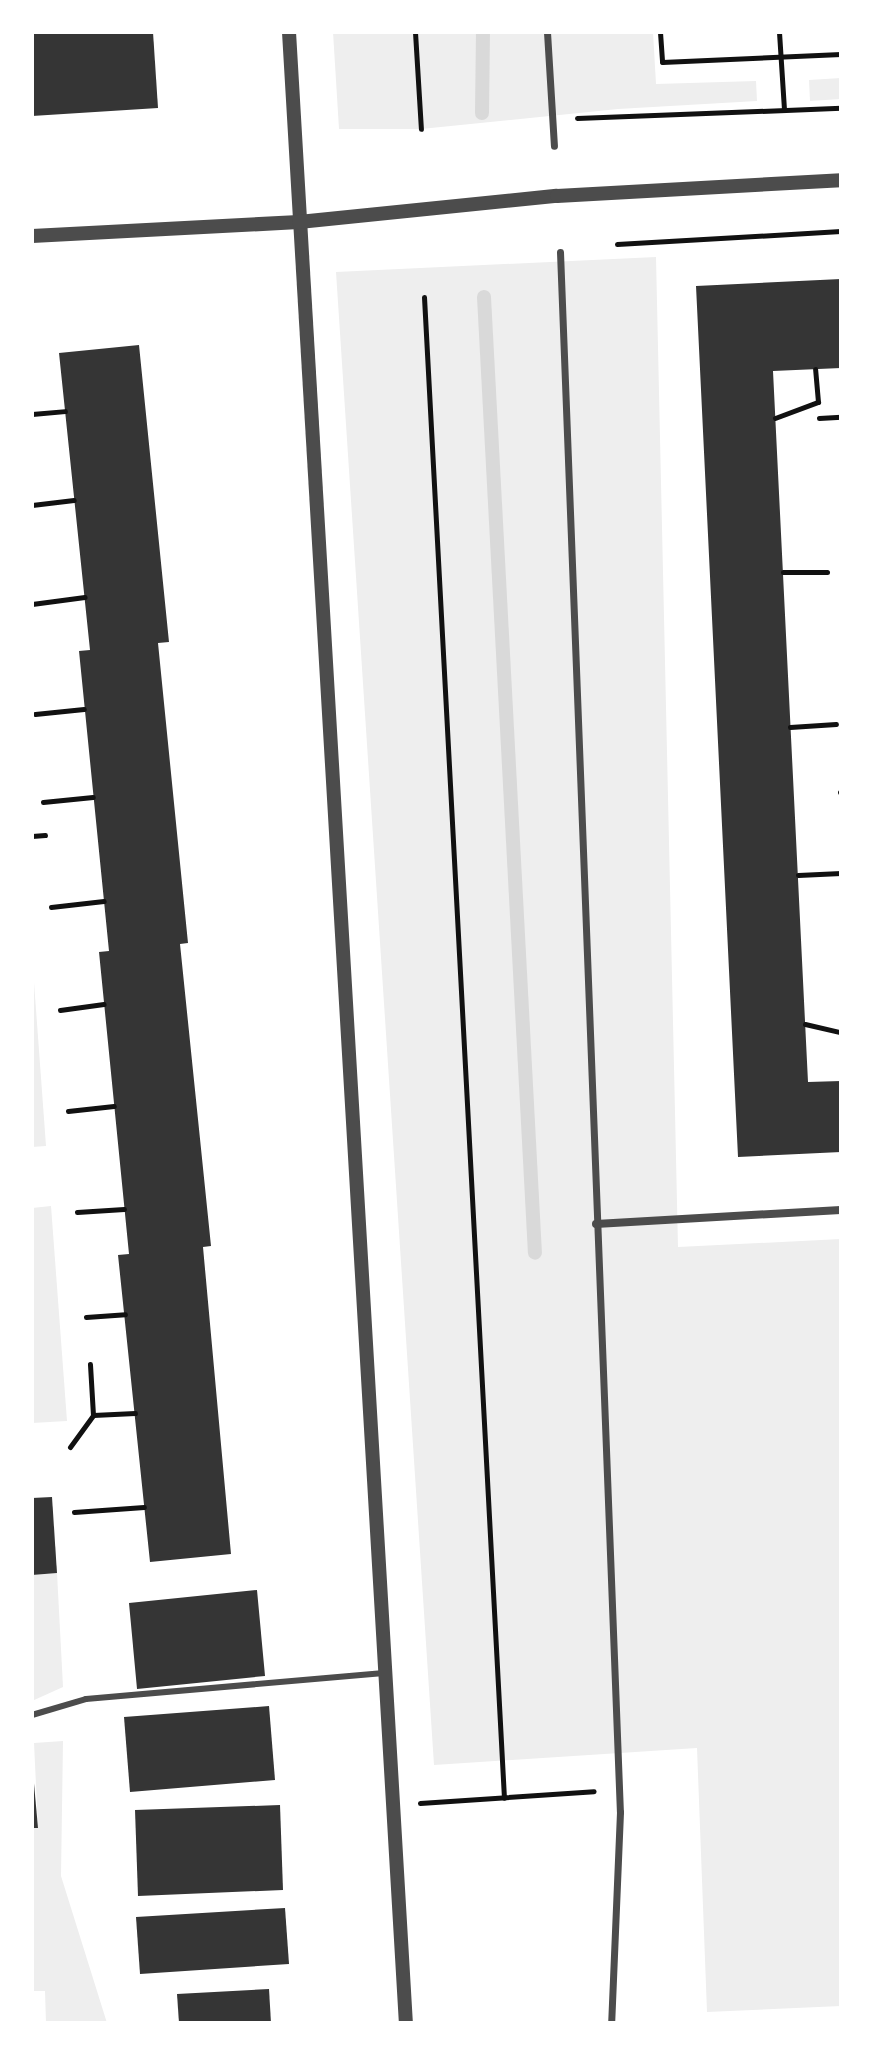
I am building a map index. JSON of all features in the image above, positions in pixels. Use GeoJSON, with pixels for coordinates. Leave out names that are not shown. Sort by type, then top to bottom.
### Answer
{"type":"FeatureCollection","features":[{"type":"Feature","properties":{"kind":"street"},"geometry":{"type":"LineString","coordinates":[[289,32],[406,2023]]}},
{"type":"Feature","properties":{"kind":"street"},"geometry":{"type":"LineString","coordinates":[[547,32],[554,146]]}},
{"type":"Feature","properties":{"kind":"street"},"geometry":{"type":"LineString","coordinates":[[32,236],[299,222],[557,196],[841,180]]}},
{"type":"Feature","properties":{"kind":"street"},"geometry":{"type":"LineString","coordinates":[[560,252],[619,1789],[611,2023]]}},
{"type":"Feature","properties":{"kind":"street"},"geometry":{"type":"LineString","coordinates":[[596,1224],[841,1210]]}},
{"type":"Feature","properties":{"kind":"lane"},"geometry":{"type":"LineString","coordinates":[[32,1715],[86,1699],[384,1673]]}},
{"type":"Feature","properties":{"kind":"path"},"geometry":{"type":"LineString","coordinates":[[415,32],[421,129]]}},
{"type":"Feature","properties":{"kind":"path"},"geometry":{"type":"LineString","coordinates":[[660,32],[662,62],[841,54]]}},
{"type":"Feature","properties":{"kind":"path"},"geometry":{"type":"LineString","coordinates":[[779,32],[784,110]]}},
{"type":"Feature","properties":{"kind":"path"},"geometry":{"type":"LineString","coordinates":[[552,119],[841,108]]}},
{"type":"Feature","properties":{"kind":"path"},"geometry":{"type":"LineString","coordinates":[[617,244],[841,231]]}},
{"type":"Feature","properties":{"kind":"path"},"geometry":{"type":"LineString","coordinates":[[424,297],[504,1798]]}},
{"type":"Feature","properties":{"kind":"path"},"geometry":{"type":"LineString","coordinates":[[775,418],[818,402],[815,369]]}},
{"type":"Feature","properties":{"kind":"path"},"geometry":{"type":"LineString","coordinates":[[32,414],[65,411]]}},
{"type":"Feature","properties":{"kind":"path"},"geometry":{"type":"LineString","coordinates":[[819,418],[841,417]]}},
{"type":"Feature","properties":{"kind":"path"},"geometry":{"type":"LineString","coordinates":[[32,505],[74,500]]}},
{"type":"Feature","properties":{"kind":"path"},"geometry":{"type":"LineString","coordinates":[[783,572],[827,572]]}},
{"type":"Feature","properties":{"kind":"path"},"geometry":{"type":"LineString","coordinates":[[32,604],[85,597]]}},
{"type":"Feature","properties":{"kind":"path"},"geometry":{"type":"LineString","coordinates":[[35,714],[84,709]]}},
{"type":"Feature","properties":{"kind":"path"},"geometry":{"type":"LineString","coordinates":[[790,727],[836,724]]}},
{"type":"Feature","properties":{"kind":"path"},"geometry":{"type":"LineString","coordinates":[[43,802],[93,797]]}},
{"type":"Feature","properties":{"kind":"path"},"geometry":{"type":"LineString","coordinates":[[32,836],[45,835]]}},
{"type":"Feature","properties":{"kind":"path"},"geometry":{"type":"LineString","coordinates":[[798,875],[841,873]]}},
{"type":"Feature","properties":{"kind":"path"},"geometry":{"type":"LineString","coordinates":[[51,907],[104,901]]}},
{"type":"Feature","properties":{"kind":"path"},"geometry":{"type":"LineString","coordinates":[[60,1010],[104,1004]]}},
{"type":"Feature","properties":{"kind":"path"},"geometry":{"type":"LineString","coordinates":[[805,1024],[841,1032]]}},
{"type":"Feature","properties":{"kind":"path"},"geometry":{"type":"LineString","coordinates":[[68,1111],[114,1106]]}},
{"type":"Feature","properties":{"kind":"path"},"geometry":{"type":"LineString","coordinates":[[77,1212],[124,1209]]}},
{"type":"Feature","properties":{"kind":"path"},"geometry":{"type":"LineString","coordinates":[[86,1317],[125,1314]]}},
{"type":"Feature","properties":{"kind":"path"},"geometry":{"type":"LineString","coordinates":[[70,1447],[93,1415],[90,1364]]}},
{"type":"Feature","properties":{"kind":"path"},"geometry":{"type":"LineString","coordinates":[[93,1415],[135,1413]]}},
{"type":"Feature","properties":{"kind":"path"},"geometry":{"type":"LineString","coordinates":[[74,1512],[144,1507]]}},
{"type":"Feature","properties":{"kind":"path"},"geometry":{"type":"LineString","coordinates":[[392,1805],[619,1789]]}},
{"type":"Feature","properties":{"kind":"shaded area"},"geometry":{"type":"Polygon","coordinates":[[[333,32],[653,32],[656,84],[756,81],[757,101],[618,109],[421,129],[339,129],[333,32]]]}},
{"type":"Feature","properties":{"kind":"shaded area"},"geometry":{"type":"Polygon","coordinates":[[[841,78],[841,99],[810,101],[809,80],[841,78]]]}},
{"type":"Feature","properties":{"kind":"shaded area"},"geometry":{"type":"Polygon","coordinates":[[[656,257],[678,1247],[841,1239],[841,2006],[707,2012],[697,1748],[434,1765],[336,272],[656,257]]]}},
{"type":"Feature","properties":{"kind":"shaded area"},"geometry":{"type":"Polygon","coordinates":[[[32,955],[46,1146],[32,1147],[32,955]]]}},
{"type":"Feature","properties":{"kind":"shaded area"},"geometry":{"type":"Polygon","coordinates":[[[51,1206],[67,1421],[32,1423],[32,1208],[51,1206]]]}},
{"type":"Feature","properties":{"kind":"shaded area"},"geometry":{"type":"Polygon","coordinates":[[[57,1573],[63,1687],[32,1701],[32,1575],[57,1573]]]}},
{"type":"Feature","properties":{"kind":"shaded area"},"geometry":{"type":"Polygon","coordinates":[[[63,1741],[61,1876],[107,2023],[46,2023],[45,1991],[32,1991],[32,1828],[38,1827],[34,1743],[63,1741]]]}},
{"type":"Feature","properties":{"kind":"building"},"geometry":{"type":"Polygon","coordinates":[[[32,32],[153,32],[158,108],[32,116],[32,32]]]}},
{"type":"Feature","properties":{"kind":"building"},"geometry":{"type":"Polygon","coordinates":[[[841,279],[841,368],[773,371],[808,1082],[841,1081],[841,1152],[738,1157],[696,286],[841,279]]]}},
{"type":"Feature","properties":{"kind":"building"},"geometry":{"type":"Polygon","coordinates":[[[139,345],[169,642],[158,643],[188,943],[180,944],[211,1246],[203,1247],[231,1554],[150,1562],[118,1255],[129,1254],[99,952],[109,951],[79,651],[90,650],[59,353],[139,345]]]}},
{"type":"Feature","properties":{"kind":"building"},"geometry":{"type":"Polygon","coordinates":[[[52,1497],[57,1573],[32,1575],[32,1498],[52,1497]]]}},
{"type":"Feature","properties":{"kind":"building"},"geometry":{"type":"Polygon","coordinates":[[[257,1590],[265,1676],[137,1689],[129,1603],[257,1590]]]}},
{"type":"Feature","properties":{"kind":"building"},"geometry":{"type":"Polygon","coordinates":[[[269,1706],[275,1780],[130,1792],[124,1717],[269,1706]]]}},
{"type":"Feature","properties":{"kind":"building"},"geometry":{"type":"Polygon","coordinates":[[[32,1761],[38,1828],[32,1828],[32,1761]]]}},
{"type":"Feature","properties":{"kind":"building"},"geometry":{"type":"Polygon","coordinates":[[[280,1805],[283,1890],[138,1896],[135,1810],[280,1805]]]}},
{"type":"Feature","properties":{"kind":"building"},"geometry":{"type":"Polygon","coordinates":[[[285,1908],[289,1964],[140,1974],[136,1917],[285,1908]]]}},
{"type":"Feature","properties":{"kind":"building"},"geometry":{"type":"Polygon","coordinates":[[[269,1989],[271,2023],[179,2023],[177,1994],[269,1989]]]}},
{"type":"Feature","properties":{"kind":"waterway"},"geometry":{"type":"LineString","coordinates":[[482,113],[483,32]]}},
{"type":"Feature","properties":{"kind":"waterway"},"geometry":{"type":"LineString","coordinates":[[484,297],[535,1253]]}}]}
